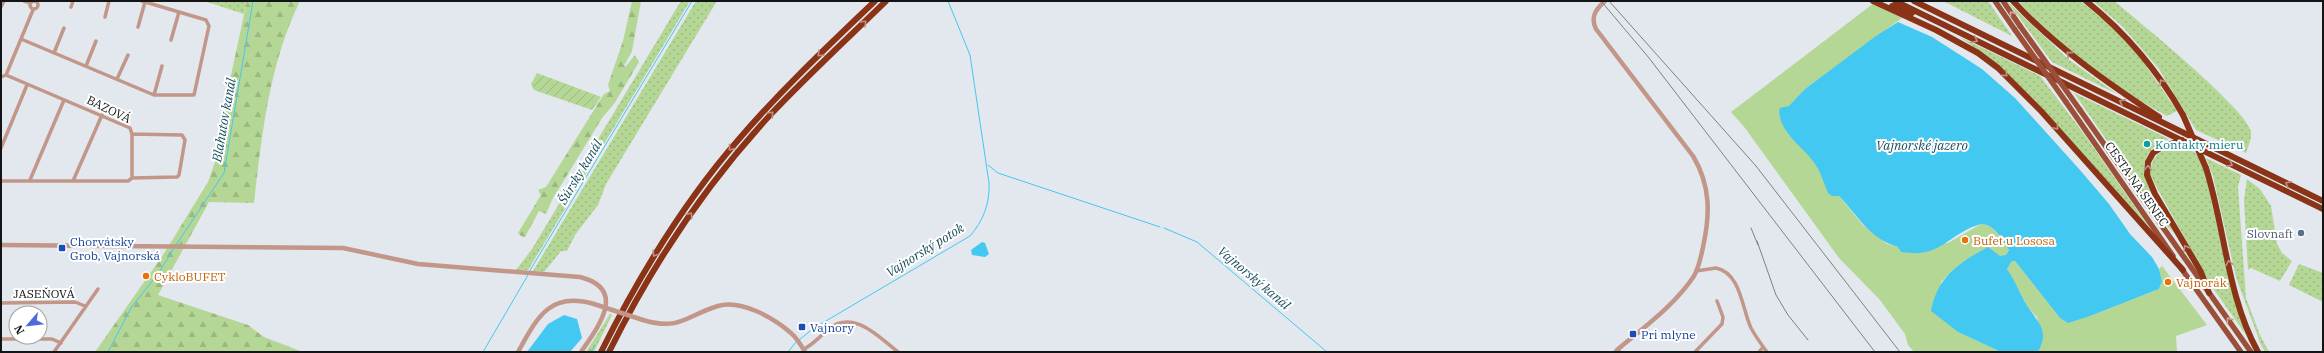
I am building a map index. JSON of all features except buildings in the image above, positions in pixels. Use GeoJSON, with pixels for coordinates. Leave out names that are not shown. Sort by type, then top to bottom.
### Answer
{"type":"FeatureCollection","features":[{"type":"Feature","properties":{"kind":"highway"},"geometry":{"type":"LineString","coordinates":[[601,352],[650,260],[708,177],[766,109],[875,1]]}},
{"type":"Feature","properties":{"kind":"highway"},"geometry":{"type":"LineString","coordinates":[[609,352],[657,264],[715,180],[772,114],[886,1]]}},
{"type":"Feature","properties":{"kind":"highway"},"geometry":{"type":"LineString","coordinates":[[1873,1],[1960,43],[1978,53],[2003,73],[2041,111],[2183,270]]}},
{"type":"Feature","properties":{"kind":"highway"},"geometry":{"type":"LineString","coordinates":[[1878,1],[1940,23]]}},
{"type":"Feature","properties":{"kind":"highway"},"geometry":{"type":"LineString","coordinates":[[1895,1],[2323,209]]}},
{"type":"Feature","properties":{"kind":"highway"},"geometry":{"type":"LineString","coordinates":[[1914,1],[1924,4],[2323,201]]}},
{"type":"Feature","properties":{"kind":"highway"},"geometry":{"type":"LineString","coordinates":[[2013,1],[2055,42],[2091,72],[2182,132]]}},
{"type":"Feature","properties":{"kind":"highway"},"geometry":{"type":"LineString","coordinates":[[2086,1],[2112,22],[2147,61],[2183,115],[2206,168],[2237,298],[2248,331],[2258,352]]}},
{"type":"Feature","properties":{"kind":"highway"},"geometry":{"type":"LineString","coordinates":[[2182,140],[2162,147],[2153,153],[2148,164],[2148,177],[2155,194],[2200,272],[2209,293]]}},
{"type":"Feature","properties":{"kind":"main road","name":"CESTA NA SENEC"},"geometry":{"type":"LineString","coordinates":[[1995,1],[2241,352]]}},
{"type":"Feature","properties":{"kind":"main road","name":"CESTA NA SENEC"},"geometry":{"type":"LineString","coordinates":[[2003,1],[2251,352]]}},
{"type":"Feature","properties":{"kind":"street"},"geometry":{"type":"LineString","coordinates":[[1,7],[4,1]]}},
{"type":"Feature","properties":{"kind":"street"},"geometry":{"type":"LineString","coordinates":[[24,1],[34,2],[39,6],[33,10]]}},
{"type":"Feature","properties":{"kind":"street"},"geometry":{"type":"LineString","coordinates":[[71,7],[73,1]]}},
{"type":"Feature","properties":{"kind":"street"},"geometry":{"type":"LineString","coordinates":[[105,17],[109,1]]}},
{"type":"Feature","properties":{"kind":"street"},"geometry":{"type":"LineString","coordinates":[[21,39],[154,95],[194,95],[196,92],[209,26],[206,20],[144,1],[138,27]]}},
{"type":"Feature","properties":{"kind":"street"},"geometry":{"type":"LineString","coordinates":[[1605,1],[1594,13],[1593,20],[1596,29],[1685,144],[1702,174],[1708,197],[1708,222],[1696,271],[1682,291],[1617,351]]}},
{"type":"Feature","properties":{"kind":"street"},"geometry":{"type":"LineString","coordinates":[[1,77],[6,75],[33,10],[34,2]]}},
{"type":"Feature","properties":{"kind":"street"},"geometry":{"type":"LineString","coordinates":[[170,40],[179,12]]}},
{"type":"Feature","properties":{"kind":"street"},"geometry":{"type":"LineString","coordinates":[[54,53],[64,28]]}},
{"type":"Feature","properties":{"kind":"street"},"geometry":{"type":"LineString","coordinates":[[86,66],[96,41]]}},
{"type":"Feature","properties":{"kind":"street"},"geometry":{"type":"LineString","coordinates":[[117,79],[128,55]]}},
{"type":"Feature","properties":{"kind":"street"},"geometry":{"type":"LineString","coordinates":[[154,95],[162,66]]}},
{"type":"Feature","properties":{"kind":"street","name":"BAZOVÁ"},"geometry":{"type":"LineString","coordinates":[[6,75],[130,128],[132,134],[132,178]]}},
{"type":"Feature","properties":{"kind":"street"},"geometry":{"type":"LineString","coordinates":[[1,148],[27,85]]}},
{"type":"Feature","properties":{"kind":"street"},"geometry":{"type":"LineString","coordinates":[[30,180],[64,100]]}},
{"type":"Feature","properties":{"kind":"street"},"geometry":{"type":"LineString","coordinates":[[73,182],[102,115]]}},
{"type":"Feature","properties":{"kind":"street"},"geometry":{"type":"LineString","coordinates":[[1,181],[128,181],[132,178],[177,177],[179,175],[185,140],[182,135],[132,134]]}},
{"type":"Feature","properties":{"kind":"street"},"geometry":{"type":"LineString","coordinates":[[1,245],[343,248],[412,263],[590,279],[600,286],[604,292],[607,307],[605,314],[581,352]]}},
{"type":"Feature","properties":{"kind":"street"},"geometry":{"type":"LineString","coordinates":[[1696,271],[1716,268],[1730,276],[1736,285],[1751,327],[1767,352]]}},
{"type":"Feature","properties":{"kind":"street"},"geometry":{"type":"LineString","coordinates":[[54,352],[98,289]]}},
{"type":"Feature","properties":{"kind":"street"},"geometry":{"type":"LineString","coordinates":[[518,352],[537,319],[550,306],[566,300],[581,300],[656,324],[675,324],[720,305],[736,305],[769,319],[796,338],[805,351],[832,326],[846,322],[856,322],[898,352]]}},
{"type":"Feature","properties":{"kind":"street"},"geometry":{"type":"LineString","coordinates":[[1695,352],[1722,324],[1724,317],[1717,301]]}},
{"type":"Feature","properties":{"kind":"street","name":"JASEŇOVÁ"},"geometry":{"type":"LineString","coordinates":[[1,303],[75,302],[85,306]]}},
{"type":"Feature","properties":{"kind":"street"},"geometry":{"type":"LineString","coordinates":[[1,339],[52,339],[61,343]]}},
{"type":"Feature","properties":{"kind":"street"},"geometry":{"type":"LineString","coordinates":[[1759,352],[1763,347]]}},
{"type":"Feature","properties":{"kind":"green space"},"geometry":{"type":"Polygon","coordinates":[[[204,1],[247,1],[244,14],[204,1]]]}},
{"type":"Feature","properties":{"kind":"green space"},"geometry":{"type":"Polygon","coordinates":[[[247,1],[300,1],[289,25],[281,49],[268,100],[254,203],[209,202],[158,295],[248,325],[264,337],[303,352],[95,352],[163,255],[208,182],[215,162],[223,112],[247,1]]]}},
{"type":"Feature","properties":{"kind":"green space"},"geometry":{"type":"Polygon","coordinates":[[[632,1],[641,1],[632,51],[624,66],[626,66],[635,55],[639,62],[614,104],[602,118],[552,200],[546,214],[539,211],[525,237],[521,236],[518,233],[541,195],[538,190],[546,187],[604,94],[610,91],[608,85],[623,41],[632,1]]]}},
{"type":"Feature","properties":{"kind":"green space"},"geometry":{"type":"Polygon","coordinates":[[[681,1],[690,1],[528,270],[516,270],[532,249],[681,1]]]}},
{"type":"Feature","properties":{"kind":"green space"},"geometry":{"type":"Polygon","coordinates":[[[696,1],[717,1],[606,184],[598,205],[575,235],[567,251],[561,251],[544,272],[533,271],[696,1]]]}},
{"type":"Feature","properties":{"kind":"green space"},"geometry":{"type":"Polygon","coordinates":[[[1943,1],[1988,1],[2012,36],[1943,1]]]}},
{"type":"Feature","properties":{"kind":"green space"},"geometry":{"type":"Polygon","coordinates":[[[2007,1],[2068,59],[2117,94],[2052,62],[2007,1]]]}},
{"type":"Feature","properties":{"kind":"green space"},"geometry":{"type":"Polygon","coordinates":[[[2018,1],[2080,1],[2109,24],[2140,57],[2177,111],[2167,116],[2146,105],[2107,79],[2069,50],[2018,1]]]}},
{"type":"Feature","properties":{"kind":"green space"},"geometry":{"type":"Polygon","coordinates":[[[2093,1],[2114,1],[2190,65],[2232,105],[2245,121],[2251,132],[2246,153],[2196,130],[2159,69],[2123,27],[2093,1]]]}},
{"type":"Feature","properties":{"kind":"green space"},"geometry":{"type":"Polygon","coordinates":[[[1874,3],[1902,18],[1805,89],[1780,117],[1788,134],[1807,153],[1817,166],[1832,196],[1839,196],[1862,224],[1887,244],[1898,247],[1948,243],[1981,224],[1990,227],[1998,233],[2009,250],[2006,255],[1948,275],[1941,282],[1958,332],[2001,352],[1914,352],[1908,345],[1905,334],[1880,300],[1839,258],[1745,128],[1731,112],[1874,3]]]}},
{"type":"Feature","properties":{"kind":"green space"},"geometry":{"type":"Polygon","coordinates":[[[1960,37],[2040,76],[2084,134],[2153,233],[2034,99],[1998,65],[1960,37]]]}},
{"type":"Feature","properties":{"kind":"green space"},"geometry":{"type":"Polygon","coordinates":[[[537,73],[601,97],[592,110],[534,90],[531,84],[537,73]]]}},
{"type":"Feature","properties":{"kind":"green space"},"geometry":{"type":"Polygon","coordinates":[[[2074,93],[2169,139],[2154,147],[2146,158],[2144,169],[2152,195],[2175,234],[2165,224],[2074,93]]]}},
{"type":"Feature","properties":{"kind":"green space"},"geometry":{"type":"Polygon","coordinates":[[[2171,147],[2184,147],[2196,153],[2205,172],[2231,289],[2246,335],[2210,284],[2150,175],[2155,157],[2162,151],[2171,147]]]}},
{"type":"Feature","properties":{"kind":"green space"},"geometry":{"type":"Polygon","coordinates":[[[2206,158],[2241,175],[2238,187],[2246,298],[2260,335],[2269,352],[2265,352],[2261,345],[2236,277],[2213,176],[2206,158]]]}},
{"type":"Feature","properties":{"kind":"green space"},"geometry":{"type":"Polygon","coordinates":[[[2247,179],[2260,189],[2271,206],[2277,244],[2282,253],[2292,261],[2280,281],[2251,268],[2248,270],[2244,200],[2247,179]]]}},
{"type":"Feature","properties":{"kind":"green space"},"geometry":{"type":"Polygon","coordinates":[[[2012,261],[2015,261],[2060,318],[2090,316],[2159,289],[2162,281],[2159,269],[2162,266],[2207,325],[2176,336],[2177,352],[2038,352],[2042,343],[2037,317],[2029,309],[2007,269],[2012,261]]]}},
{"type":"Feature","properties":{"kind":"green space"},"geometry":{"type":"Polygon","coordinates":[[[2299,264],[2323,273],[2323,302],[2289,285],[2299,264]]]}},
{"type":"Feature","properties":{"kind":"green space"},"geometry":{"type":"Polygon","coordinates":[[[610,314],[612,315],[594,352],[586,352],[610,314]]]}},
{"type":"Feature","properties":{"kind":"water","name":"Vajnorské jazero"},"geometry":{"type":"Polygon","coordinates":[[[1898,22],[1932,37],[1982,69],[2015,98],[2080,170],[2109,204],[2130,234],[2152,257],[2159,269],[2162,281],[2159,289],[2068,323],[2060,318],[2015,261],[2012,261],[2007,269],[2027,306],[2042,329],[2043,339],[2038,352],[2001,352],[1958,332],[1931,311],[1938,289],[1951,272],[1959,265],[1988,247],[2000,256],[2006,255],[2009,250],[1998,233],[1990,227],[1981,224],[1960,233],[1936,249],[1915,253],[1901,252],[1898,247],[1888,243],[1872,233],[1839,196],[1832,196],[1828,193],[1817,167],[1784,128],[1779,112],[1780,108],[1789,106],[1805,89],[1876,36],[1898,22]]]}},
{"type":"Feature","properties":{"kind":"water"},"geometry":{"type":"Polygon","coordinates":[[[982,242],[985,243],[989,254],[985,257],[972,255],[971,250],[982,242]]]}},
{"type":"Feature","properties":{"kind":"water"},"geometry":{"type":"Polygon","coordinates":[[[564,315],[577,319],[582,338],[570,352],[527,352],[548,324],[564,315]]]}},
{"type":"Feature","properties":{"kind":"waterway","name":"Blahutov kanál"},"geometry":{"type":"LineString","coordinates":[[176,245],[224,173],[253,1]]}},
{"type":"Feature","properties":{"kind":"waterway","name":"Šúrsky kanál"},"geometry":{"type":"LineString","coordinates":[[529,272],[692,1]]}},
{"type":"Feature","properties":{"kind":"waterway","name":"Vajnorský potok"},"geometry":{"type":"LineString","coordinates":[[799,340],[814,328],[970,236],[979,224],[985,212],[989,183],[970,55],[948,1]]}},
{"type":"Feature","properties":{"kind":"waterway","name":"Vajnorský kanál"},"geometry":{"type":"LineString","coordinates":[[988,165],[998,173],[1160,227]]}},
{"type":"Feature","properties":{"kind":"waterway","name":"Vajnorský kanál"},"geometry":{"type":"LineString","coordinates":[[1164,228],[1197,242],[1327,352]]}},
{"type":"Feature","properties":{"kind":"waterway","name":"Blahutov kanál"},"geometry":{"type":"LineString","coordinates":[[108,352],[131,308],[160,271],[174,248]]}},
{"type":"Feature","properties":{"kind":"waterway","name":"Šúrsky kanál"},"geometry":{"type":"LineString","coordinates":[[483,352],[528,275]]}},
{"type":"Feature","properties":{"kind":"waterway","name":"Vajnorský potok"},"geometry":{"type":"LineString","coordinates":[[788,352],[796,342]]}},
{"type":"Feature","properties":{"kind":"waterway"},"geometry":{"type":"LineString","coordinates":[[591,352],[595,345]]}},
{"type":"Feature","properties":{"kind":"railway"},"geometry":{"type":"LineString","coordinates":[[1601,1],[1649,58],[1875,352]]}},
{"type":"Feature","properties":{"kind":"railway"},"geometry":{"type":"LineString","coordinates":[[1609,1],[1756,166],[1900,352]]}},
{"type":"Feature","properties":{"kind":"railway"},"geometry":{"type":"LineString","coordinates":[[1751,228],[1758,245]]}},
{"type":"Feature","properties":{"kind":"railway"},"geometry":{"type":"LineString","coordinates":[[1757,241],[1776,295],[1788,315],[1808,340]]}},
{"type":"Feature","properties":{"kind":"place","name":"Kontakty mieru"},"geometry":{"type":"Point","coordinates":[2147,144]}},
{"type":"Feature","properties":{"kind":"place","name":"Slovnaft"},"geometry":{"type":"Point","coordinates":[2301,233]}},
{"type":"Feature","properties":{"kind":"place","name":"Bufet u Lososa"},"geometry":{"type":"Point","coordinates":[1965,240]}},
{"type":"Feature","properties":{"kind":"place","name":"Chorvátsky Grob, Vajnorská"},"geometry":{"type":"Point","coordinates":[62,248]}},
{"type":"Feature","properties":{"kind":"place","name":"CykloBUFET"},"geometry":{"type":"Point","coordinates":[146,276]}},
{"type":"Feature","properties":{"kind":"place","name":"Vajnorák"},"geometry":{"type":"Point","coordinates":[2168,282]}},
{"type":"Feature","properties":{"kind":"place","name":"Vajnory"},"geometry":{"type":"Point","coordinates":[802,327]}},
{"type":"Feature","properties":{"kind":"place","name":"Pri mlyne"},"geometry":{"type":"Point","coordinates":[1633,334]}}]}
